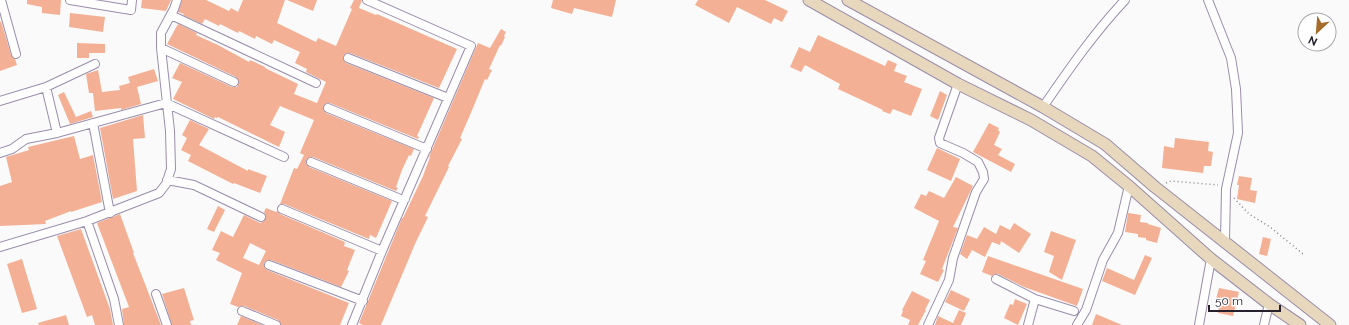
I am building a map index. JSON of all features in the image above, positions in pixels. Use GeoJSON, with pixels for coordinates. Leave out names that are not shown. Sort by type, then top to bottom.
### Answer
{"type":"FeatureCollection","features":[{"type":"Feature","properties":{"kind":"main road"},"geometry":{"type":"LineString","coordinates":[[809,0],[958,84],[1031,120],[1092,156],[1130,187],[1211,260],[1269,304],[1300,325]]}},
{"type":"Feature","properties":{"kind":"main road"},"geometry":{"type":"LineString","coordinates":[[848,0],[1043,107],[1105,144],[1155,186],[1330,325]]}},
{"type":"Feature","properties":{"kind":"street"},"geometry":{"type":"LineString","coordinates":[[1,0],[16,54]]}},
{"type":"Feature","properties":{"kind":"street"},"geometry":{"type":"LineString","coordinates":[[70,0],[131,10],[132,0]]}},
{"type":"Feature","properties":{"kind":"street"},"geometry":{"type":"LineString","coordinates":[[0,247],[87,221],[160,194],[166,184],[170,169],[170,131],[166,103],[161,33],[172,15],[177,0]]}},
{"type":"Feature","properties":{"kind":"street"},"geometry":{"type":"LineString","coordinates":[[352,325],[382,251],[471,46],[366,0]]}},
{"type":"Feature","properties":{"kind":"street"},"geometry":{"type":"LineString","coordinates":[[1043,107],[1072,64],[1108,18],[1125,0]]}},
{"type":"Feature","properties":{"kind":"street"},"geometry":{"type":"LineString","coordinates":[[1208,0],[1231,58],[1236,89],[1238,133],[1226,189],[1225,241]]}},
{"type":"Feature","properties":{"kind":"street"},"geometry":{"type":"LineString","coordinates":[[172,15],[316,83]]}},
{"type":"Feature","properties":{"kind":"street"},"geometry":{"type":"LineString","coordinates":[[161,48],[234,82]]}},
{"type":"Feature","properties":{"kind":"street"},"geometry":{"type":"LineString","coordinates":[[348,58],[448,98]]}},
{"type":"Feature","properties":{"kind":"street"},"geometry":{"type":"LineString","coordinates":[[0,101],[46,87],[95,64]]}},
{"type":"Feature","properties":{"kind":"street"},"geometry":{"type":"LineString","coordinates":[[928,325],[949,280],[953,258],[976,192],[984,179],[984,172],[978,162],[963,153],[940,143],[939,138],[958,84]]}},
{"type":"Feature","properties":{"kind":"street"},"geometry":{"type":"LineString","coordinates":[[46,87],[58,133]]}},
{"type":"Feature","properties":{"kind":"street"},"geometry":{"type":"LineString","coordinates":[[0,153],[12,149],[26,138],[58,133],[166,103],[284,157]]}},
{"type":"Feature","properties":{"kind":"street"},"geometry":{"type":"LineString","coordinates":[[328,108],[427,149]]}},
{"type":"Feature","properties":{"kind":"street"},"geometry":{"type":"LineString","coordinates":[[93,123],[110,213]]}},
{"type":"Feature","properties":{"kind":"street"},"geometry":{"type":"LineString","coordinates":[[310,162],[405,200]]}},
{"type":"Feature","properties":{"kind":"street"},"geometry":{"type":"LineString","coordinates":[[167,180],[194,185],[261,217]]}},
{"type":"Feature","properties":{"kind":"street"},"geometry":{"type":"LineString","coordinates":[[1077,325],[1086,310],[1103,260],[1118,233],[1130,187]]}},
{"type":"Feature","properties":{"kind":"street"},"geometry":{"type":"LineString","coordinates":[[282,209],[382,251]]}},
{"type":"Feature","properties":{"kind":"street"},"geometry":{"type":"LineString","coordinates":[[87,221],[114,299],[120,325]]}},
{"type":"Feature","properties":{"kind":"street"},"geometry":{"type":"LineString","coordinates":[[1199,325],[1211,260]]}},
{"type":"Feature","properties":{"kind":"street"},"geometry":{"type":"LineString","coordinates":[[269,265],[363,301]]}},
{"type":"Feature","properties":{"kind":"street"},"geometry":{"type":"LineString","coordinates":[[996,279],[1035,299],[1074,311]]}},
{"type":"Feature","properties":{"kind":"street"},"geometry":{"type":"LineString","coordinates":[[156,294],[167,325]]}},
{"type":"Feature","properties":{"kind":"street"},"geometry":{"type":"LineString","coordinates":[[1028,325],[1035,299]]}},
{"type":"Feature","properties":{"kind":"street"},"geometry":{"type":"LineString","coordinates":[[1264,325],[1269,304]]}},
{"type":"Feature","properties":{"kind":"street"},"geometry":{"type":"LineString","coordinates":[[242,311],[276,325]]}},
{"type":"Feature","properties":{"kind":"building"},"geometry":{"type":"Polygon","coordinates":[[[27,0],[61,0],[60,15],[42,13],[42,7],[27,4],[27,0]]]}},
{"type":"Feature","properties":{"kind":"building"},"geometry":{"type":"Polygon","coordinates":[[[142,0],[171,0],[166,11],[141,8],[142,0]]]}},
{"type":"Feature","properties":{"kind":"building"},"geometry":{"type":"Polygon","coordinates":[[[182,0],[206,0],[229,11],[231,8],[238,12],[243,0],[285,0],[277,23],[316,42],[318,38],[336,46],[352,9],[350,8],[354,0],[362,0],[359,8],[376,15],[377,14],[457,49],[439,88],[350,53],[343,56],[346,63],[434,98],[417,136],[419,137],[418,139],[330,103],[323,106],[326,113],[414,149],[411,156],[409,155],[402,170],[396,191],[313,157],[306,160],[309,167],[392,201],[376,238],[370,235],[369,239],[284,204],[280,204],[294,168],[297,169],[304,155],[300,153],[314,120],[280,106],[270,125],[285,132],[279,147],[218,117],[215,117],[214,119],[173,99],[182,82],[172,78],[180,63],[232,87],[237,87],[239,82],[236,77],[167,44],[178,24],[197,33],[196,35],[249,62],[250,60],[298,84],[294,94],[317,103],[326,82],[306,72],[307,69],[295,63],[300,52],[274,40],[272,44],[256,36],[255,39],[239,31],[238,33],[220,24],[219,26],[205,19],[202,24],[178,12],[182,0]]]}},
{"type":"Feature","properties":{"kind":"building"},"geometry":{"type":"Polygon","coordinates":[[[287,0],[317,0],[313,11],[287,0]]]}},
{"type":"Feature","properties":{"kind":"building"},"geometry":{"type":"Polygon","coordinates":[[[553,0],[616,0],[612,17],[574,8],[572,14],[551,8],[553,0]]]}},
{"type":"Feature","properties":{"kind":"building"},"geometry":{"type":"Polygon","coordinates":[[[698,0],[765,0],[788,11],[782,22],[774,18],[771,24],[737,7],[729,23],[695,5],[698,0]]]}},
{"type":"Feature","properties":{"kind":"building"},"geometry":{"type":"Polygon","coordinates":[[[70,13],[105,17],[103,32],[69,27],[70,13]]]}},
{"type":"Feature","properties":{"kind":"building"},"geometry":{"type":"Polygon","coordinates":[[[1,21],[11,55],[15,59],[17,65],[0,71],[0,22],[1,21]]]}},
{"type":"Feature","properties":{"kind":"building"},"geometry":{"type":"Polygon","coordinates":[[[501,29],[506,32],[505,37],[489,69],[492,70],[487,80],[485,79],[460,138],[462,139],[425,216],[428,217],[381,325],[363,325],[359,323],[402,218],[423,176],[429,157],[478,43],[490,48],[501,29]]]}},
{"type":"Feature","properties":{"kind":"building"},"geometry":{"type":"Polygon","coordinates":[[[818,35],[885,66],[888,60],[897,64],[894,71],[907,76],[904,82],[922,89],[911,116],[893,109],[890,114],[882,111],[883,110],[838,89],[840,84],[805,65],[801,72],[790,67],[799,47],[810,52],[818,35]]]}},
{"type":"Feature","properties":{"kind":"building"},"geometry":{"type":"Polygon","coordinates":[[[77,43],[105,44],[105,53],[89,53],[89,58],[77,58],[77,43]]]}},
{"type":"Feature","properties":{"kind":"building"},"geometry":{"type":"Polygon","coordinates":[[[154,69],[158,81],[137,87],[141,104],[121,110],[121,108],[95,111],[93,93],[89,93],[86,74],[98,70],[102,92],[120,90],[119,86],[130,83],[128,77],[154,69]]]}},
{"type":"Feature","properties":{"kind":"building"},"geometry":{"type":"Polygon","coordinates":[[[940,91],[947,95],[938,120],[930,116],[940,91]]]}},
{"type":"Feature","properties":{"kind":"building"},"geometry":{"type":"Polygon","coordinates":[[[64,92],[76,117],[91,111],[93,117],[70,124],[58,95],[64,92]]]}},
{"type":"Feature","properties":{"kind":"building"},"geometry":{"type":"Polygon","coordinates":[[[143,115],[145,138],[133,139],[137,191],[113,199],[100,128],[143,115]]]}},
{"type":"Feature","properties":{"kind":"building"},"geometry":{"type":"Polygon","coordinates":[[[190,120],[209,129],[199,145],[248,171],[248,169],[267,176],[260,193],[234,183],[233,184],[188,161],[191,155],[181,150],[187,138],[182,135],[190,120]]]}},
{"type":"Feature","properties":{"kind":"building"},"geometry":{"type":"Polygon","coordinates":[[[989,123],[999,128],[998,130],[1000,132],[994,145],[1002,149],[998,155],[1015,164],[1011,172],[973,152],[989,123]]]}},
{"type":"Feature","properties":{"kind":"building"},"geometry":{"type":"Polygon","coordinates":[[[74,136],[80,159],[93,155],[102,202],[71,211],[45,221],[46,224],[0,226],[0,186],[12,182],[6,157],[29,150],[28,147],[74,136]]]}},
{"type":"Feature","properties":{"kind":"building"},"geometry":{"type":"Polygon","coordinates":[[[1175,138],[1209,142],[1208,151],[1213,152],[1211,166],[1204,166],[1203,173],[1162,168],[1164,146],[1174,148],[1175,138]]]}},
{"type":"Feature","properties":{"kind":"building"},"geometry":{"type":"Polygon","coordinates":[[[937,148],[960,159],[951,181],[927,170],[937,148]]]}},
{"type":"Feature","properties":{"kind":"building"},"geometry":{"type":"Polygon","coordinates":[[[1239,176],[1252,178],[1250,190],[1257,191],[1255,203],[1237,199],[1239,185],[1237,185],[1239,176]]]}},
{"type":"Feature","properties":{"kind":"building"},"geometry":{"type":"Polygon","coordinates":[[[956,177],[973,186],[953,227],[958,228],[942,269],[944,270],[938,282],[920,274],[926,261],[923,260],[939,221],[914,208],[921,194],[926,196],[929,191],[944,198],[956,177]]]}},
{"type":"Feature","properties":{"kind":"building"},"geometry":{"type":"Polygon","coordinates":[[[218,206],[225,210],[214,232],[207,229],[218,206]]]}},
{"type":"Feature","properties":{"kind":"building"},"geometry":{"type":"Polygon","coordinates":[[[266,208],[276,212],[277,211],[280,214],[345,242],[344,246],[355,250],[347,270],[349,271],[341,287],[271,260],[264,263],[267,270],[349,303],[340,325],[281,325],[278,320],[244,306],[238,307],[230,304],[242,273],[216,260],[220,253],[212,250],[221,231],[233,237],[244,215],[260,223],[264,221],[266,217],[264,212],[266,208]],[[250,243],[243,258],[259,265],[266,251],[250,243]]]}},
{"type":"Feature","properties":{"kind":"building"},"geometry":{"type":"Polygon","coordinates":[[[1128,213],[1141,215],[1140,222],[1148,223],[1161,228],[1157,243],[1146,240],[1146,238],[1138,237],[1138,234],[1125,232],[1128,213]]]}},
{"type":"Feature","properties":{"kind":"building"},"geometry":{"type":"Polygon","coordinates":[[[120,214],[133,253],[161,325],[124,325],[122,309],[129,307],[97,223],[120,214]]]}},
{"type":"Feature","properties":{"kind":"building"},"geometry":{"type":"Polygon","coordinates":[[[1014,223],[1031,234],[1019,253],[1001,241],[1000,245],[992,242],[985,257],[972,250],[967,259],[960,254],[967,235],[977,239],[984,227],[996,234],[1000,225],[1010,230],[1014,223]]]}},
{"type":"Feature","properties":{"kind":"building"},"geometry":{"type":"Polygon","coordinates":[[[81,229],[110,309],[113,325],[95,325],[92,315],[87,317],[57,236],[81,229]]]}},
{"type":"Feature","properties":{"kind":"building"},"geometry":{"type":"Polygon","coordinates":[[[1051,231],[1076,240],[1062,280],[1049,272],[1054,256],[1044,252],[1051,231]]]}},
{"type":"Feature","properties":{"kind":"building"},"geometry":{"type":"Polygon","coordinates":[[[1263,237],[1271,239],[1267,256],[1259,254],[1263,237]]]}},
{"type":"Feature","properties":{"kind":"building"},"geometry":{"type":"Polygon","coordinates":[[[1145,255],[1152,258],[1135,295],[1102,281],[1107,268],[1134,280],[1145,255]]]}},
{"type":"Feature","properties":{"kind":"building"},"geometry":{"type":"Polygon","coordinates":[[[988,256],[1083,289],[1077,306],[1024,287],[998,274],[992,276],[982,272],[988,256]]]}},
{"type":"Feature","properties":{"kind":"building"},"geometry":{"type":"Polygon","coordinates":[[[22,259],[37,309],[22,313],[7,264],[22,259]]]}},
{"type":"Feature","properties":{"kind":"building"},"geometry":{"type":"Polygon","coordinates":[[[184,288],[194,320],[190,321],[191,325],[172,325],[162,294],[184,288]]]}},
{"type":"Feature","properties":{"kind":"building"},"geometry":{"type":"Polygon","coordinates":[[[1219,288],[1239,292],[1233,316],[1218,313],[1220,300],[1216,299],[1219,288]]]}},
{"type":"Feature","properties":{"kind":"building"},"geometry":{"type":"Polygon","coordinates":[[[951,290],[970,299],[964,311],[945,302],[951,290]]]}},
{"type":"Feature","properties":{"kind":"building"},"geometry":{"type":"Polygon","coordinates":[[[912,291],[930,300],[918,325],[908,325],[910,320],[901,316],[902,310],[912,291]]]}},
{"type":"Feature","properties":{"kind":"building"},"geometry":{"type":"Polygon","coordinates":[[[1015,299],[1027,304],[1018,325],[1004,318],[1010,304],[1013,305],[1015,299]]]}},
{"type":"Feature","properties":{"kind":"building"},"geometry":{"type":"Polygon","coordinates":[[[959,310],[966,313],[961,325],[935,325],[938,316],[953,323],[959,310]]]}},
{"type":"Feature","properties":{"kind":"building"},"geometry":{"type":"Polygon","coordinates":[[[1096,314],[1122,325],[1092,325],[1096,314]]]}},
{"type":"Feature","properties":{"kind":"building"},"geometry":{"type":"Polygon","coordinates":[[[66,315],[69,325],[39,325],[38,323],[66,315]]]}},
{"type":"Feature","properties":{"kind":"building"},"geometry":{"type":"Polygon","coordinates":[[[241,316],[262,325],[237,325],[241,316]]]}}]}
